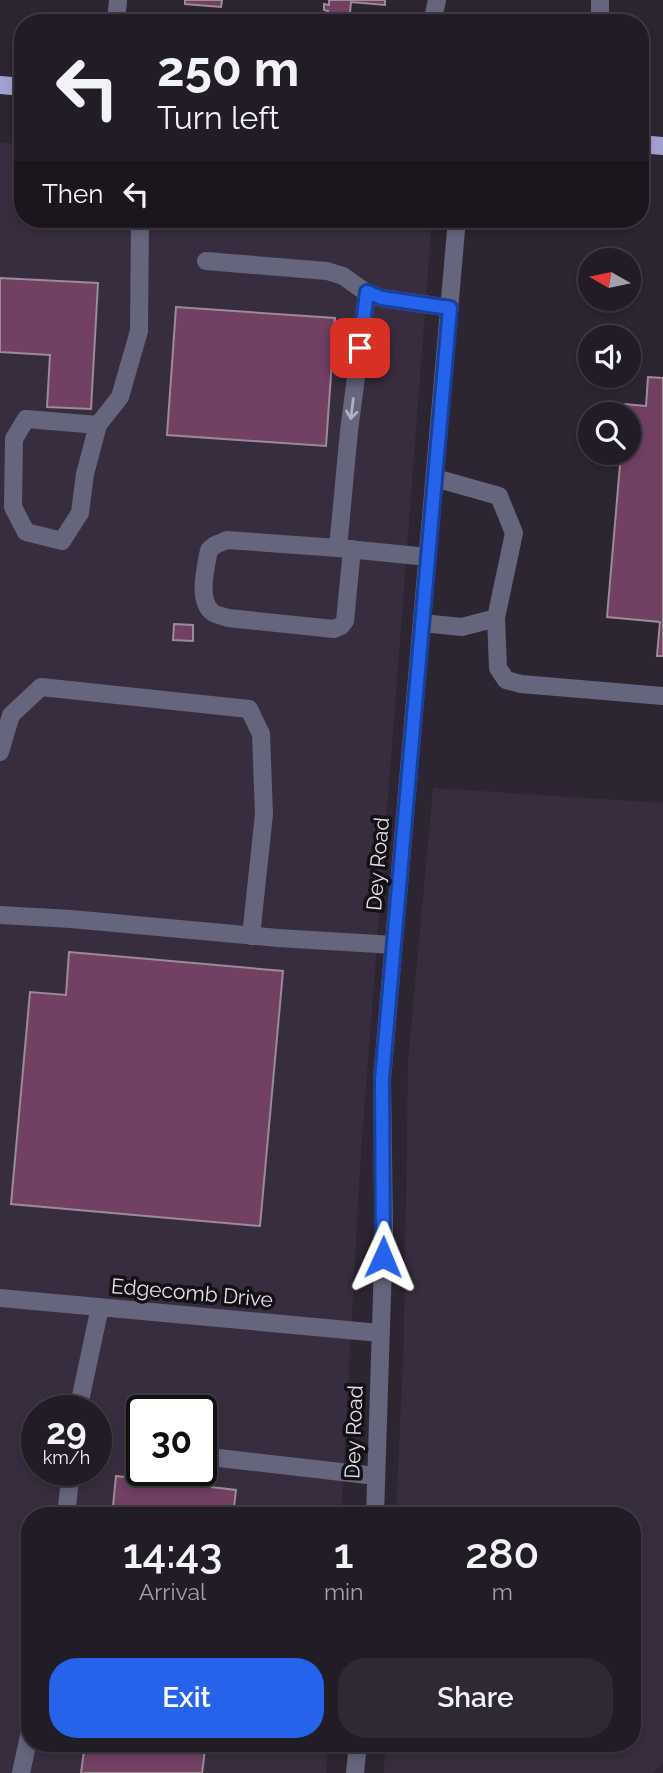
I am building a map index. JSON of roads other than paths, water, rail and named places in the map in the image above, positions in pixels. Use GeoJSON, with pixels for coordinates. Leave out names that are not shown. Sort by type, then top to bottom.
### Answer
{"type":"FeatureCollection","features":[{"type":"Feature","properties":{"kind":"street"},"geometry":{"type":"LineString","coordinates":[[98,425],[26,419],[14,439],[13,507],[26,532],[62,541],[80,513],[85,474],[98,425],[120,397],[139,331],[140,228]]}},
{"type":"Feature","properties":{"kind":"street","name":"Dey Road"},"geometry":{"type":"LineString","coordinates":[[375,1507],[384,1232],[382,1079],[456,228]]}},
{"type":"Feature","properties":{"kind":"street"},"geometry":{"type":"LineString","coordinates":[[206,261],[327,271],[343,276],[367,292],[382,298],[450,308]]}},
{"type":"Feature","properties":{"kind":"street"},"geometry":{"type":"LineString","coordinates":[[367,292],[349,431],[345,549],[345,621],[334,629],[228,618],[213,613],[206,604],[203,584],[209,550],[227,540],[345,549],[428,557]]}},
{"type":"Feature","properties":{"kind":"street"},"geometry":{"type":"LineString","coordinates":[[435,478],[499,496],[514,533],[496,618],[498,667],[506,680],[521,684],[663,696]]}},
{"type":"Feature","properties":{"kind":"street"},"geometry":{"type":"LineString","coordinates":[[422,623],[462,627],[496,618]]}},
{"type":"Feature","properties":{"kind":"street"},"geometry":{"type":"LineString","coordinates":[[0,752],[11,715],[41,687],[249,709],[261,734],[264,814],[251,936]]}},
{"type":"Feature","properties":{"kind":"street"},"geometry":{"type":"LineString","coordinates":[[0,915],[394,945]]}},
{"type":"Feature","properties":{"kind":"street","name":"Edgecomb Drive"},"geometry":{"type":"LineString","coordinates":[[0,1298],[380,1333]]}},
{"type":"Feature","properties":{"kind":"street"},"geometry":{"type":"LineString","coordinates":[[81,1395],[100,1307]]}},
{"type":"Feature","properties":{"kind":"street"},"geometry":{"type":"LineString","coordinates":[[217,1458],[376,1476]]}},
{"type":"Feature","properties":{"kind":"street"},"geometry":{"type":"LineString","coordinates":[[67,1507],[69,1486]]}},
{"type":"Feature","properties":{"kind":"street"},"geometry":{"type":"LineString","coordinates":[[21,1773],[26,1752]]}},
{"type":"Feature","properties":{"kind":"street"},"geometry":{"type":"LineString","coordinates":[[355,1773],[357,1752]]}}]}
